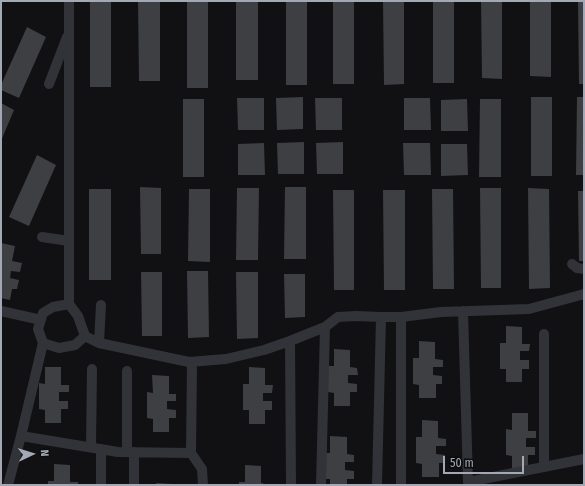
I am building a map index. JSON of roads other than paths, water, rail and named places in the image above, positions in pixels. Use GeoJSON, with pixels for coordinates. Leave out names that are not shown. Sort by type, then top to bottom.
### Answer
{"type":"FeatureCollection","features":[{"type":"Feature","properties":{"kind":"street"},"geometry":{"type":"LineString","coordinates":[[70,1],[69,304],[78,316],[85,336],[99,343],[192,362],[226,359],[264,350],[325,327],[338,317],[401,317],[441,312],[529,308],[584,294]]}},
{"type":"Feature","properties":{"kind":"street"},"geometry":{"type":"LineString","coordinates":[[49,84],[70,32]]}},
{"type":"Feature","properties":{"kind":"street"},"geometry":{"type":"LineString","coordinates":[[42,237],[69,241]]}},
{"type":"Feature","properties":{"kind":"street"},"geometry":{"type":"LineString","coordinates":[[572,264],[577,268],[584,269]]}},
{"type":"Feature","properties":{"kind":"street"},"geometry":{"type":"LineString","coordinates":[[8,485],[43,343],[38,329],[40,320],[43,313],[53,307],[69,304]]}},
{"type":"Feature","properties":{"kind":"street"},"geometry":{"type":"LineString","coordinates":[[99,343],[100,305]]}},
{"type":"Feature","properties":{"kind":"street"},"geometry":{"type":"LineString","coordinates":[[1,311],[40,320]]}},
{"type":"Feature","properties":{"kind":"street"},"geometry":{"type":"LineString","coordinates":[[463,311],[468,482],[584,459]]}},
{"type":"Feature","properties":{"kind":"street"},"geometry":{"type":"LineString","coordinates":[[377,485],[381,317]]}},
{"type":"Feature","properties":{"kind":"street"},"geometry":{"type":"LineString","coordinates":[[401,317],[401,485]]}},
{"type":"Feature","properties":{"kind":"street"},"geometry":{"type":"LineString","coordinates":[[322,485],[325,327]]}},
{"type":"Feature","properties":{"kind":"street"},"geometry":{"type":"LineString","coordinates":[[544,334],[544,467]]}},
{"type":"Feature","properties":{"kind":"street"},"geometry":{"type":"LineString","coordinates":[[43,343],[59,348],[75,346],[85,336]]}},
{"type":"Feature","properties":{"kind":"street"},"geometry":{"type":"LineString","coordinates":[[290,341],[290,485]]}},
{"type":"Feature","properties":{"kind":"street"},"geometry":{"type":"LineString","coordinates":[[192,362],[191,453],[202,469],[203,485]]}},
{"type":"Feature","properties":{"kind":"street"},"geometry":{"type":"LineString","coordinates":[[91,447],[92,369]]}},
{"type":"Feature","properties":{"kind":"street"},"geometry":{"type":"LineString","coordinates":[[127,371],[134,485]]}},
{"type":"Feature","properties":{"kind":"street"},"geometry":{"type":"LineString","coordinates":[[21,436],[101,449],[131,452],[191,453]]}},
{"type":"Feature","properties":{"kind":"street"},"geometry":{"type":"LineString","coordinates":[[101,449],[101,485]]}}]}
